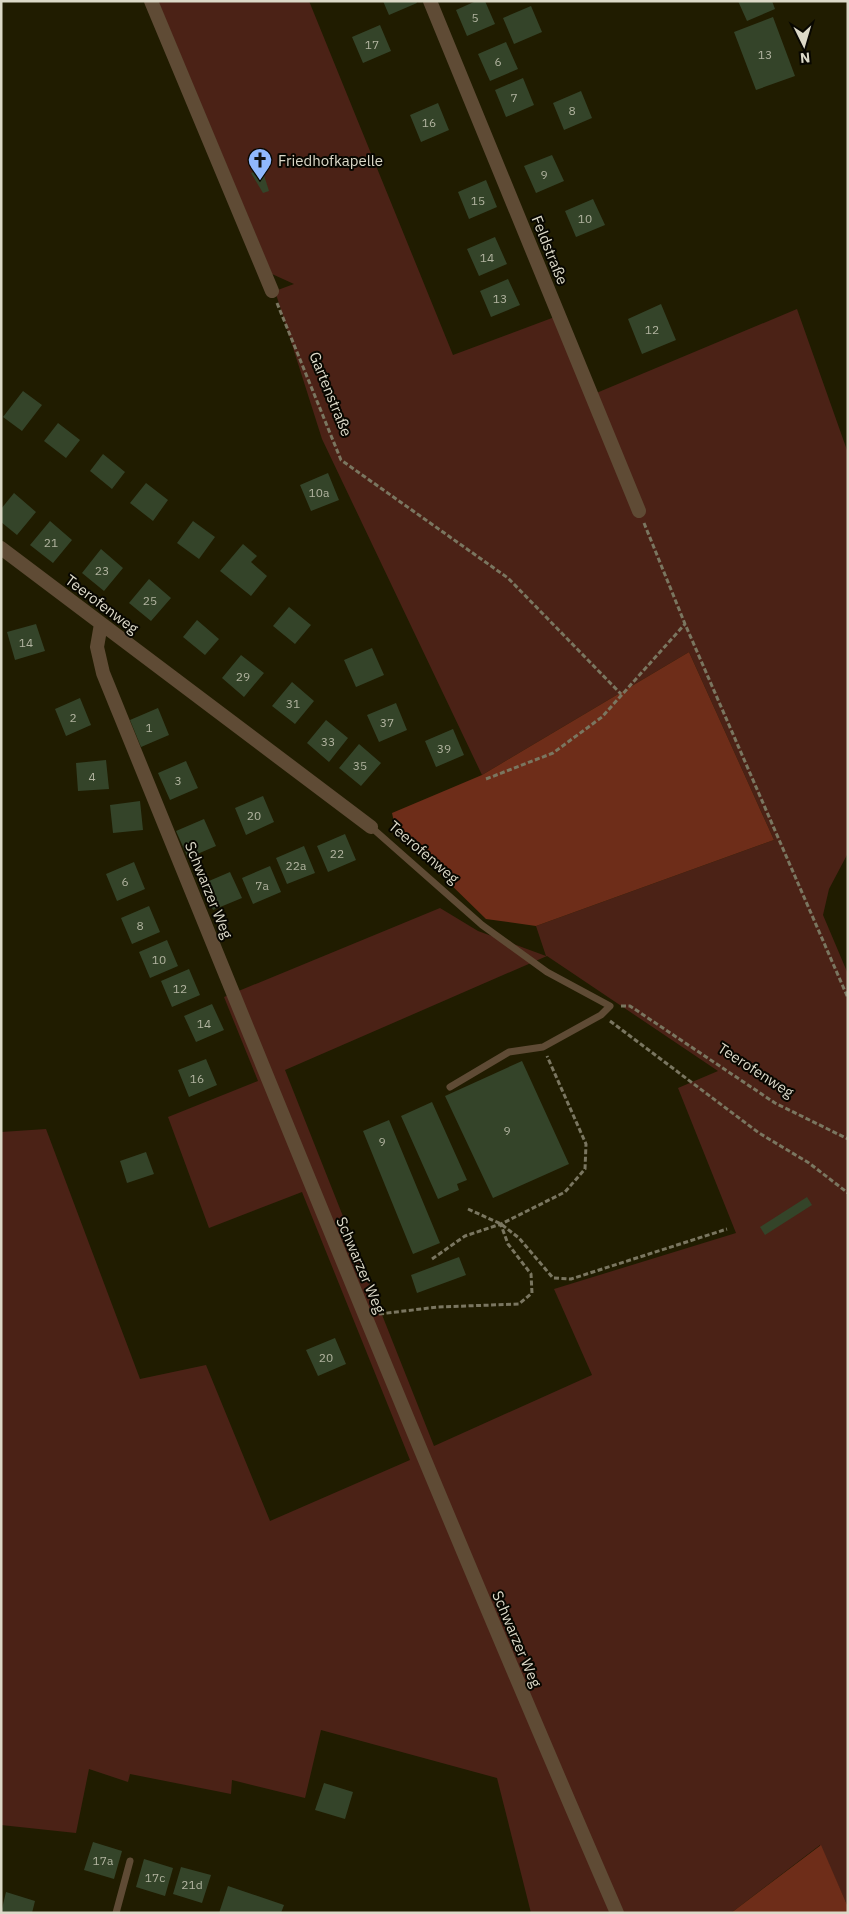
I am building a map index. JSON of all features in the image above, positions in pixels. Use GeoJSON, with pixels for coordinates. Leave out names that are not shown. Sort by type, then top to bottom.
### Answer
{"type":"FeatureCollection","features":[{"type":"Feature","properties":{"kind":"street"},"geometry":{"type":"LineString","coordinates":[[151,1],[272,291]]}},
{"type":"Feature","properties":{"kind":"street","name":"Feldstraße"},"geometry":{"type":"LineString","coordinates":[[430,1],[639,511]]}},
{"type":"Feature","properties":{"kind":"street","name":"Teerofenweg"},"geometry":{"type":"LineString","coordinates":[[1,548],[372,827]]}},
{"type":"Feature","properties":{"kind":"street","name":"Schwarzer Weg"},"geometry":{"type":"LineString","coordinates":[[101,624],[97,647],[103,673],[365,1315],[523,1696],[617,1913]]}},
{"type":"Feature","properties":{"kind":"lane","name":"Teerofenweg"},"geometry":{"type":"LineString","coordinates":[[372,827],[489,930],[547,972],[610,1006]]}},
{"type":"Feature","properties":{"kind":"lane"},"geometry":{"type":"LineString","coordinates":[[450,1087],[509,1052],[543,1047],[602,1015],[610,1006]]}},
{"type":"Feature","properties":{"kind":"lane"},"geometry":{"type":"LineString","coordinates":[[116,1913],[130,1861]]}},
{"type":"Feature","properties":{"kind":"path","name":"Gartenstraße"},"geometry":{"type":"LineString","coordinates":[[272,291],[341,460],[508,578],[621,694]]}},
{"type":"Feature","properties":{"kind":"path"},"geometry":{"type":"LineString","coordinates":[[639,511],[684,624],[848,998]]}},
{"type":"Feature","properties":{"kind":"path"},"geometry":{"type":"LineString","coordinates":[[486,779],[553,752],[602,717],[684,624]]}},
{"type":"Feature","properties":{"kind":"path","name":"Teerofenweg"},"geometry":{"type":"LineString","coordinates":[[610,1006],[630,1006],[775,1104],[848,1139]]}},
{"type":"Feature","properties":{"kind":"path"},"geometry":{"type":"LineString","coordinates":[[602,1015],[759,1133],[809,1164],[848,1193]]}},
{"type":"Feature","properties":{"kind":"path"},"geometry":{"type":"LineString","coordinates":[[432,1259],[466,1236],[501,1224],[566,1192],[585,1169],[586,1144],[543,1047]]}},
{"type":"Feature","properties":{"kind":"path"},"geometry":{"type":"LineString","coordinates":[[468,1209],[501,1224],[519,1238],[553,1278],[571,1279],[727,1229]]}},
{"type":"Feature","properties":{"kind":"path"},"geometry":{"type":"LineString","coordinates":[[365,1315],[438,1307],[519,1304],[532,1293],[531,1274],[508,1244],[501,1224]]}},
{"type":"Feature","properties":{"kind":"shaded area"},"geometry":{"type":"Polygon","coordinates":[[[158,1],[309,1],[453,355],[560,315],[594,394],[797,309],[848,453],[848,853],[829,889],[823,915],[848,974],[848,1907],[820,1845],[731,1913],[531,1913],[497,1778],[321,1730],[305,1798],[232,1780],[231,1794],[130,1774],[128,1782],[89,1769],[76,1833],[1,1825],[1,1132],[46,1129],[140,1379],[206,1365],[270,1521],[410,1460],[302,1192],[209,1228],[168,1117],[258,1081],[224,997],[440,908],[478,931],[546,956],[536,926],[774,840],[689,652],[482,775],[322,439],[275,291],[294,284],[272,274],[158,1]],[[547,956],[285,1070],[434,1446],[592,1375],[554,1289],[736,1233],[678,1088],[718,1071],[547,956]]]}},
{"type":"Feature","properties":{"kind":"shaded area"},"geometry":{"type":"Polygon","coordinates":[[[689,652],[774,840],[536,926],[486,919],[396,831],[392,813],[482,775],[689,652]]]}},
{"type":"Feature","properties":{"kind":"shaded area"},"geometry":{"type":"Polygon","coordinates":[[[821,1845],[848,1907],[848,1913],[731,1913],[821,1845]]]}},
{"type":"Feature","properties":{"kind":"building"},"geometry":{"type":"Polygon","coordinates":[[[383,1],[416,1],[417,3],[389,15],[383,1]]]}},
{"type":"Feature","properties":{"kind":"building"},"geometry":{"type":"Polygon","coordinates":[[[476,1],[485,1],[495,24],[467,36],[456,10],[476,1]]]}},
{"type":"Feature","properties":{"kind":"building"},"geometry":{"type":"Polygon","coordinates":[[[738,1],[772,1],[775,9],[747,21],[738,1]]]}},
{"type":"Feature","properties":{"kind":"building"},"geometry":{"type":"Polygon","coordinates":[[[531,6],[542,32],[514,44],[503,18],[531,6]]]}},
{"type":"Feature","properties":{"kind":"building"},"geometry":{"type":"Polygon","coordinates":[[[773,17],[795,76],[756,90],[734,32],[773,17]]]}},
{"type":"Feature","properties":{"kind":"building"},"geometry":{"type":"Polygon","coordinates":[[[380,25],[391,51],[363,63],[352,37],[380,25]]]}},
{"type":"Feature","properties":{"kind":"building"},"geometry":{"type":"Polygon","coordinates":[[[506,42],[518,69],[490,81],[478,54],[506,42]]]}},
{"type":"Feature","properties":{"kind":"building"},"geometry":{"type":"Polygon","coordinates":[[[523,78],[534,105],[506,117],[495,90],[523,78]]]}},
{"type":"Feature","properties":{"kind":"building"},"geometry":{"type":"Polygon","coordinates":[[[581,91],[592,118],[564,130],[553,103],[581,91]]]}},
{"type":"Feature","properties":{"kind":"building"},"geometry":{"type":"Polygon","coordinates":[[[438,103],[449,130],[421,142],[410,115],[438,103]]]}},
{"type":"Feature","properties":{"kind":"building"},"geometry":{"type":"Polygon","coordinates":[[[552,155],[564,181],[536,193],[524,166],[552,155]]]}},
{"type":"Feature","properties":{"kind":"building","name":"Friedhofkapelle"},"geometry":{"type":"Polygon","coordinates":[[[262,169],[269,191],[263,193],[251,173],[262,169]]]}},
{"type":"Feature","properties":{"kind":"building"},"geometry":{"type":"Polygon","coordinates":[[[486,180],[497,207],[469,219],[458,192],[486,180]]]}},
{"type":"Feature","properties":{"kind":"building"},"geometry":{"type":"Polygon","coordinates":[[[593,199],[605,225],[576,237],[565,211],[593,199]]]}},
{"type":"Feature","properties":{"kind":"building"},"geometry":{"type":"Polygon","coordinates":[[[495,237],[507,264],[479,276],[467,249],[495,237]]]}},
{"type":"Feature","properties":{"kind":"building"},"geometry":{"type":"Polygon","coordinates":[[[508,279],[520,305],[491,317],[480,291],[508,279]]]}},
{"type":"Feature","properties":{"kind":"building"},"geometry":{"type":"Polygon","coordinates":[[[661,304],[676,340],[642,354],[628,319],[661,304]]]}},
{"type":"Feature","properties":{"kind":"building"},"geometry":{"type":"Polygon","coordinates":[[[23,391],[42,405],[22,431],[3,417],[23,391]]]}},
{"type":"Feature","properties":{"kind":"building"},"geometry":{"type":"Polygon","coordinates":[[[58,423],[80,440],[66,458],[44,441],[58,423]]]}},
{"type":"Feature","properties":{"kind":"building"},"geometry":{"type":"Polygon","coordinates":[[[103,454],[125,472],[112,489],[90,471],[103,454]]]}},
{"type":"Feature","properties":{"kind":"building"},"geometry":{"type":"Polygon","coordinates":[[[328,473],[339,500],[311,511],[300,485],[328,473]]]}},
{"type":"Feature","properties":{"kind":"building"},"geometry":{"type":"Polygon","coordinates":[[[146,483],[168,500],[153,521],[130,503],[146,483]]]}},
{"type":"Feature","properties":{"kind":"building"},"geometry":{"type":"Polygon","coordinates":[[[14,493],[36,512],[17,535],[1,522],[1,509],[14,493]]]}},
{"type":"Feature","properties":{"kind":"building"},"geometry":{"type":"Polygon","coordinates":[[[50,521],[72,540],[53,563],[30,545],[50,521]]]}},
{"type":"Feature","properties":{"kind":"building"},"geometry":{"type":"Polygon","coordinates":[[[193,521],[215,537],[199,559],[177,543],[193,521]]]}},
{"type":"Feature","properties":{"kind":"building"},"geometry":{"type":"Polygon","coordinates":[[[243,544],[257,556],[251,562],[267,576],[251,596],[220,571],[243,544]]]}},
{"type":"Feature","properties":{"kind":"building"},"geometry":{"type":"Polygon","coordinates":[[[101,549],[123,568],[104,591],[82,573],[101,549]]]}},
{"type":"Feature","properties":{"kind":"building"},"geometry":{"type":"Polygon","coordinates":[[[149,579],[171,598],[151,621],[129,603],[149,579]]]}},
{"type":"Feature","properties":{"kind":"building"},"geometry":{"type":"Polygon","coordinates":[[[289,607],[311,625],[295,644],[273,626],[289,607]]]}},
{"type":"Feature","properties":{"kind":"building"},"geometry":{"type":"Polygon","coordinates":[[[197,620],[219,639],[205,655],[183,637],[197,620]]]}},
{"type":"Feature","properties":{"kind":"building"},"geometry":{"type":"Polygon","coordinates":[[[36,624],[45,651],[15,660],[7,632],[36,624]]]}},
{"type":"Feature","properties":{"kind":"building"},"geometry":{"type":"Polygon","coordinates":[[[372,648],[384,675],[356,687],[344,660],[372,648]]]}},
{"type":"Feature","properties":{"kind":"building"},"geometry":{"type":"Polygon","coordinates":[[[241,655],[264,673],[244,697],[222,678],[241,655]]]}},
{"type":"Feature","properties":{"kind":"building"},"geometry":{"type":"Polygon","coordinates":[[[292,682],[314,701],[295,724],[272,706],[292,682]]]}},
{"type":"Feature","properties":{"kind":"building"},"geometry":{"type":"Polygon","coordinates":[[[80,698],[91,725],[66,736],[55,709],[80,698]]]}},
{"type":"Feature","properties":{"kind":"building"},"geometry":{"type":"Polygon","coordinates":[[[396,703],[407,730],[379,742],[367,715],[396,703]]]}},
{"type":"Feature","properties":{"kind":"building"},"geometry":{"type":"Polygon","coordinates":[[[158,708],[169,735],[141,747],[130,720],[158,708]]]}},
{"type":"Feature","properties":{"kind":"building"},"geometry":{"type":"Polygon","coordinates":[[[326,720],[348,738],[329,762],[307,743],[326,720]]]}},
{"type":"Feature","properties":{"kind":"building"},"geometry":{"type":"Polygon","coordinates":[[[453,729],[464,755],[436,767],[425,741],[453,729]]]}},
{"type":"Feature","properties":{"kind":"building"},"geometry":{"type":"Polygon","coordinates":[[[359,744],[381,763],[361,786],[339,768],[359,744]]]}},
{"type":"Feature","properties":{"kind":"building"},"geometry":{"type":"Polygon","coordinates":[[[106,760],[109,789],[78,791],[76,763],[106,760]]]}},
{"type":"Feature","properties":{"kind":"building"},"geometry":{"type":"Polygon","coordinates":[[[186,761],[198,788],[170,800],[158,773],[186,761]]]}},
{"type":"Feature","properties":{"kind":"building"},"geometry":{"type":"Polygon","coordinates":[[[263,796],[274,822],[246,835],[235,808],[263,796]]]}},
{"type":"Feature","properties":{"kind":"building"},"geometry":{"type":"Polygon","coordinates":[[[140,801],[143,830],[113,833],[110,805],[140,801]]]}},
{"type":"Feature","properties":{"kind":"building"},"geometry":{"type":"Polygon","coordinates":[[[204,819],[216,846],[188,858],[176,831],[204,819]]]}},
{"type":"Feature","properties":{"kind":"building"},"geometry":{"type":"Polygon","coordinates":[[[345,834],[356,860],[328,872],[317,846],[345,834]]]}},
{"type":"Feature","properties":{"kind":"building"},"geometry":{"type":"Polygon","coordinates":[[[304,846],[315,873],[287,884],[276,858],[304,846]]]}},
{"type":"Feature","properties":{"kind":"building"},"geometry":{"type":"Polygon","coordinates":[[[134,862],[145,889],[117,901],[106,874],[134,862]]]}},
{"type":"Feature","properties":{"kind":"building"},"geometry":{"type":"Polygon","coordinates":[[[270,866],[281,892],[253,904],[242,878],[270,866]]]}},
{"type":"Feature","properties":{"kind":"building"},"geometry":{"type":"Polygon","coordinates":[[[230,872],[242,898],[213,910],[202,884],[230,872]]]}},
{"type":"Feature","properties":{"kind":"building"},"geometry":{"type":"Polygon","coordinates":[[[149,906],[160,932],[132,944],[121,918],[149,906]]]}},
{"type":"Feature","properties":{"kind":"building"},"geometry":{"type":"Polygon","coordinates":[[[167,940],[178,966],[150,978],[139,952],[167,940]]]}},
{"type":"Feature","properties":{"kind":"building"},"geometry":{"type":"Polygon","coordinates":[[[189,969],[200,995],[172,1007],[161,981],[189,969]]]}},
{"type":"Feature","properties":{"kind":"building"},"geometry":{"type":"Polygon","coordinates":[[[212,1004],[224,1030],[196,1042],[184,1016],[212,1004]]]}},
{"type":"Feature","properties":{"kind":"building"},"geometry":{"type":"Polygon","coordinates":[[[206,1059],[217,1085],[189,1097],[178,1070],[206,1059]]]}},
{"type":"Feature","properties":{"kind":"building"},"geometry":{"type":"Polygon","coordinates":[[[522,1061],[569,1164],[493,1198],[445,1096],[522,1061]]]}},
{"type":"Feature","properties":{"kind":"building"},"geometry":{"type":"Polygon","coordinates":[[[432,1102],[467,1180],[457,1184],[459,1190],[438,1199],[401,1116],[432,1102]]]}},
{"type":"Feature","properties":{"kind":"building"},"geometry":{"type":"Polygon","coordinates":[[[389,1120],[440,1243],[413,1254],[363,1131],[389,1120]]]}},
{"type":"Feature","properties":{"kind":"building"},"geometry":{"type":"Polygon","coordinates":[[[146,1152],[154,1174],[127,1183],[120,1161],[146,1152]]]}},
{"type":"Feature","properties":{"kind":"building"},"geometry":{"type":"Polygon","coordinates":[[[807,1197],[812,1205],[765,1235],[760,1227],[807,1197]]]}},
{"type":"Feature","properties":{"kind":"building"},"geometry":{"type":"Polygon","coordinates":[[[459,1257],[466,1275],[417,1293],[411,1275],[459,1257]]]}},
{"type":"Feature","properties":{"kind":"building"},"geometry":{"type":"Polygon","coordinates":[[[335,1338],[346,1364],[318,1376],[306,1350],[335,1338]]]}},
{"type":"Feature","properties":{"kind":"building"},"geometry":{"type":"Polygon","coordinates":[[[324,1783],[353,1792],[345,1819],[315,1810],[324,1783]]]}},
{"type":"Feature","properties":{"kind":"building"},"geometry":{"type":"Polygon","coordinates":[[[93,1842],[122,1851],[114,1879],[84,1870],[93,1842]]]}},
{"type":"Feature","properties":{"kind":"building"},"geometry":{"type":"Polygon","coordinates":[[[144,1859],[173,1868],[165,1896],[136,1887],[144,1859]]]}},
{"type":"Feature","properties":{"kind":"building"},"geometry":{"type":"Polygon","coordinates":[[[181,1867],[211,1875],[202,1903],[173,1894],[181,1867]]]}},
{"type":"Feature","properties":{"kind":"building"},"geometry":{"type":"Polygon","coordinates":[[[228,1886],[284,1905],[281,1913],[219,1913],[228,1886]]]}},
{"type":"Feature","properties":{"kind":"building"},"geometry":{"type":"Polygon","coordinates":[[[6,1892],[35,1901],[32,1913],[1,1913],[6,1892]]]}},
{"type":"Feature","properties":{"kind":"place","name":"Friedhofkapelle"},"geometry":{"type":"Point","coordinates":[260,181]}}]}
